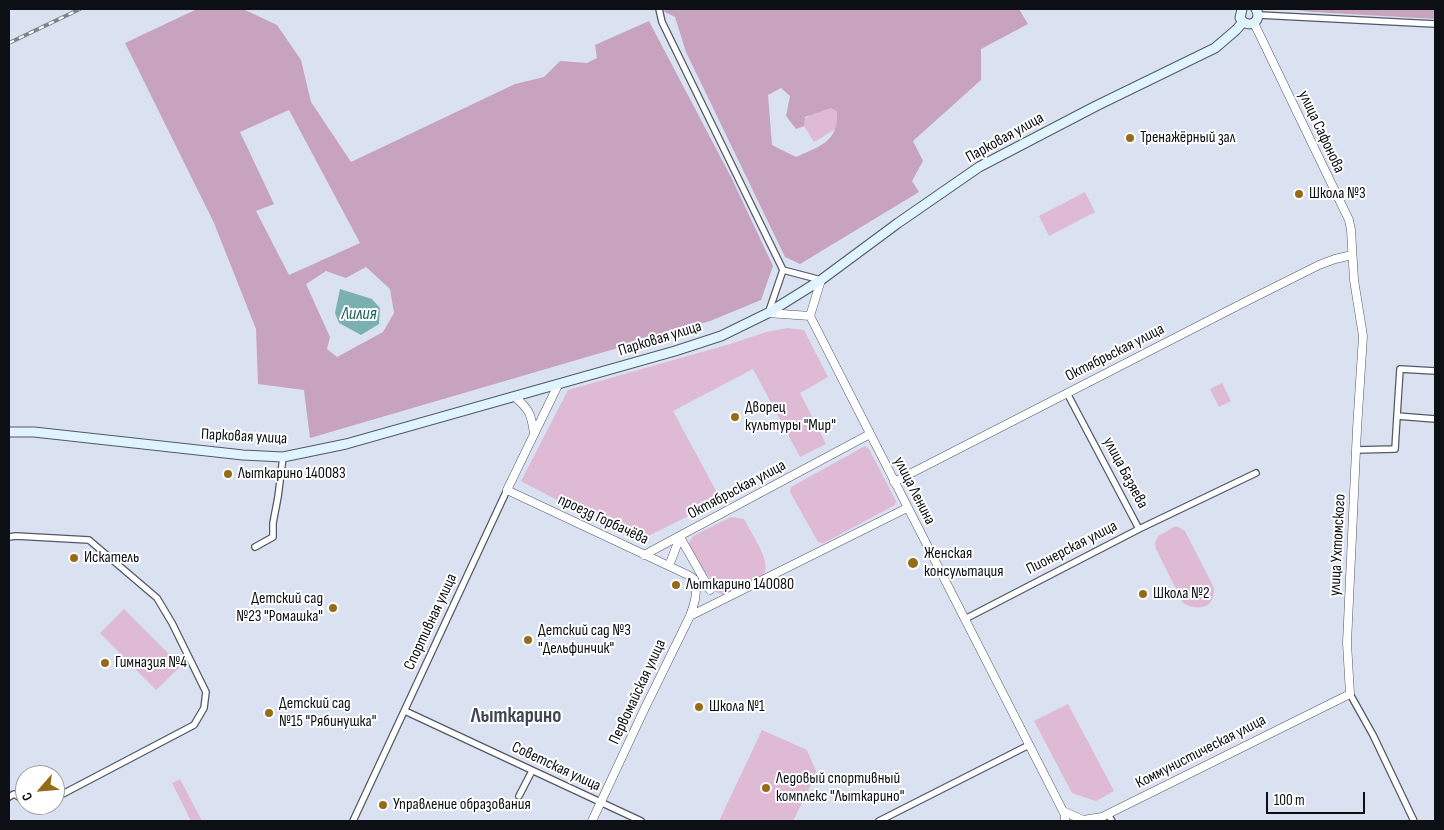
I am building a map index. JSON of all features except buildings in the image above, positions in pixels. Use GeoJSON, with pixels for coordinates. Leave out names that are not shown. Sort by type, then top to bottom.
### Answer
{"type":"FeatureCollection","features":[{"type":"Feature","properties":{"kind":"main road"},"geometry":{"type":"LineString","coordinates":[[1242,9],[1240,15],[1243,22],[1249,24],[1256,15]]}},
{"type":"Feature","properties":{"kind":"main road","name":"Парковая улица"},"geometry":{"type":"LineString","coordinates":[[9,432],[34,432],[243,455],[283,457],[346,444],[558,385],[721,336],[768,313],[821,280],[898,223],[979,167],[1096,106],[1215,48],[1243,22]]}},
{"type":"Feature","properties":{"kind":"street"},"geometry":{"type":"LineString","coordinates":[[659,9],[662,22],[783,270],[768,313],[810,316],[821,280],[783,270]]}},
{"type":"Feature","properties":{"kind":"street"},"geometry":{"type":"LineString","coordinates":[[1256,15],[1435,24]]}},
{"type":"Feature","properties":{"kind":"street","name":"улица Сафонова"},"geometry":{"type":"LineString","coordinates":[[1256,15],[1348,220],[1352,255]]}},
{"type":"Feature","properties":{"kind":"street","name":"Октябрьская улица"},"geometry":{"type":"LineString","coordinates":[[894,482],[1319,265],[1352,255]]}},
{"type":"Feature","properties":{"kind":"street","name":"улица Ухтомского"},"geometry":{"type":"LineString","coordinates":[[1352,255],[1363,336],[1347,643],[1350,694],[1373,735],[1414,821]]}},
{"type":"Feature","properties":{"kind":"street","name":"улица Ленина"},"geometry":{"type":"LineString","coordinates":[[810,316],[1063,811],[1065,821]]}},
{"type":"Feature","properties":{"kind":"street"},"geometry":{"type":"LineString","coordinates":[[1356,450],[1395,449],[1400,369],[1435,371]]}},
{"type":"Feature","properties":{"kind":"street","name":"Спортивная улица"},"geometry":{"type":"LineString","coordinates":[[353,821],[558,385]]}},
{"type":"Feature","properties":{"kind":"street","name":"улица Базяева"},"geometry":{"type":"LineString","coordinates":[[1067,393],[1139,529],[1256,473]]}},
{"type":"Feature","properties":{"kind":"street"},"geometry":{"type":"LineString","coordinates":[[515,397],[525,405],[532,415],[534,434]]}},
{"type":"Feature","properties":{"kind":"street"},"geometry":{"type":"LineString","coordinates":[[1397,416],[1435,419]]}},
{"type":"Feature","properties":{"kind":"street","name":"Октябрьская улица"},"geometry":{"type":"LineString","coordinates":[[644,555],[870,434]]}},
{"type":"Feature","properties":{"kind":"street"},"geometry":{"type":"LineString","coordinates":[[255,547],[274,537],[273,523],[283,457]]}},
{"type":"Feature","properties":{"kind":"street","name":"проезд Горбачёва"},"geometry":{"type":"LineString","coordinates":[[507,490],[691,577],[723,600]]}},
{"type":"Feature","properties":{"kind":"street"},"geometry":{"type":"LineString","coordinates":[[690,616],[907,508]]}},
{"type":"Feature","properties":{"kind":"street","name":"Пионерская улица"},"geometry":{"type":"LineString","coordinates":[[964,619],[1139,529]]}},
{"type":"Feature","properties":{"kind":"street"},"geometry":{"type":"LineString","coordinates":[[669,566],[680,536]]}},
{"type":"Feature","properties":{"kind":"street"},"geometry":{"type":"LineString","coordinates":[[680,536],[710,590]]}},
{"type":"Feature","properties":{"kind":"street"},"geometry":{"type":"LineString","coordinates":[[9,537],[89,540],[157,598],[172,623],[206,692],[204,708],[194,725],[65,793]]}},
{"type":"Feature","properties":{"kind":"street","name":"Первомайская улица"},"geometry":{"type":"LineString","coordinates":[[592,821],[690,616],[697,591],[691,577]]}},
{"type":"Feature","properties":{"kind":"street","name":"Коммунистическая улица"},"geometry":{"type":"LineString","coordinates":[[1063,811],[1083,820],[1108,818],[1350,694]]}},
{"type":"Feature","properties":{"kind":"street","name":"Советская улица"},"geometry":{"type":"LineString","coordinates":[[405,711],[641,821]]}},
{"type":"Feature","properties":{"kind":"street"},"geometry":{"type":"LineString","coordinates":[[879,821],[1029,745]]}},
{"type":"Feature","properties":{"kind":"street"},"geometry":{"type":"LineString","coordinates":[[519,796],[532,771]]}},
{"type":"Feature","properties":{"kind":"street"},"geometry":{"type":"LineString","coordinates":[[1094,821],[1108,818]]}},
{"type":"Feature","properties":{"kind":"shaded area"},"geometry":{"type":"Polygon","coordinates":[[[197,9],[243,9],[277,25],[301,60],[311,102],[351,162],[515,84],[544,77],[560,61],[587,63],[597,58],[595,45],[649,21],[732,179],[773,266],[761,300],[710,321],[310,438],[304,390],[258,384],[256,329],[214,223],[125,43],[197,9]],[[289,110],[240,132],[274,204],[256,211],[289,275],[360,243],[289,110]],[[366,267],[346,278],[326,271],[306,284],[330,337],[327,349],[337,357],[383,332],[394,313],[390,289],[366,267]]]}},
{"type":"Feature","properties":{"kind":"shaded area"},"geometry":{"type":"Polygon","coordinates":[[[670,9],[1019,9],[1028,24],[981,49],[981,80],[913,141],[923,161],[912,181],[919,192],[800,264],[785,257],[686,52],[675,17],[663,11],[670,9]],[[781,88],[768,95],[772,145],[796,157],[826,142],[835,130],[837,111],[831,108],[805,117],[804,126],[796,129],[786,116],[790,96],[781,88]]]}},
{"type":"Feature","properties":{"kind":"shaded area"},"geometry":{"type":"Polygon","coordinates":[[[1286,9],[1435,9],[1435,19],[1313,12],[1286,9]]]}},
{"type":"Feature","properties":{"kind":"shaded area"},"geometry":{"type":"Polygon","coordinates":[[[836,99],[849,121],[814,142],[801,121],[836,99]]]}},
{"type":"Feature","properties":{"kind":"shaded area"},"geometry":{"type":"Polygon","coordinates":[[[1085,192],[1095,212],[1049,236],[1039,216],[1085,192]]]}},
{"type":"Feature","properties":{"kind":"shaded area"},"geometry":{"type":"Polygon","coordinates":[[[787,328],[804,330],[828,377],[800,393],[826,444],[800,457],[753,369],[673,411],[721,500],[646,537],[629,538],[521,481],[568,390],[766,332],[787,328]]]}},
{"type":"Feature","properties":{"kind":"shaded area"},"geometry":{"type":"Polygon","coordinates":[[[1222,383],[1231,401],[1219,407],[1210,389],[1222,383]]]}},
{"type":"Feature","properties":{"kind":"shaded area"},"geometry":{"type":"Polygon","coordinates":[[[865,446],[869,449],[896,501],[895,505],[824,543],[818,542],[790,492],[791,487],[865,446]]]}},
{"type":"Feature","properties":{"kind":"shaded area"},"geometry":{"type":"Polygon","coordinates":[[[731,517],[744,519],[763,554],[766,569],[764,574],[724,595],[715,592],[709,577],[690,555],[687,546],[693,536],[731,517]]]}},
{"type":"Feature","properties":{"kind":"shaded area"},"geometry":{"type":"Polygon","coordinates":[[[1176,526],[1185,531],[1214,588],[1212,600],[1205,606],[1195,607],[1183,603],[1156,549],[1155,543],[1158,536],[1176,526]]]}},
{"type":"Feature","properties":{"kind":"shaded area"},"geometry":{"type":"Polygon","coordinates":[[[124,609],[181,666],[156,690],[100,633],[124,609]]]}},
{"type":"Feature","properties":{"kind":"shaded area"},"geometry":{"type":"Polygon","coordinates":[[[1068,704],[1114,791],[1096,801],[1072,793],[1034,721],[1068,704]]]}},
{"type":"Feature","properties":{"kind":"shaded area"},"geometry":{"type":"Polygon","coordinates":[[[762,730],[807,750],[817,773],[793,821],[719,821],[762,730]]]}},
{"type":"Feature","properties":{"kind":"shaded area"},"geometry":{"type":"Polygon","coordinates":[[[180,779],[202,821],[191,821],[172,783],[180,779]]]}},
{"type":"Feature","properties":{"kind":"water","name":"Лилия"},"geometry":{"type":"Polygon","coordinates":[[[340,289],[372,299],[380,308],[379,324],[361,335],[339,323],[335,313],[340,289]]]}},
{"type":"Feature","properties":{"kind":"railway"},"geometry":{"type":"LineString","coordinates":[[9,43],[80,9]]}},
{"type":"Feature","properties":{"kind":"place","name":"Тренажёрный зал"},"geometry":{"type":"Point","coordinates":[1130,138]}},
{"type":"Feature","properties":{"kind":"place","name":"Школа №3"},"geometry":{"type":"Point","coordinates":[1299,194]}},
{"type":"Feature","properties":{"kind":"place","name":"Дворец культуры \"Мир\""},"geometry":{"type":"Point","coordinates":[735,417]}},
{"type":"Feature","properties":{"kind":"place","name":"Лыткарино 140083"},"geometry":{"type":"Point","coordinates":[228,474]}},
{"type":"Feature","properties":{"kind":"place","name":"Искатель"},"geometry":{"type":"Point","coordinates":[74,558]}},
{"type":"Feature","properties":{"kind":"place","name":"Женская консультация"},"geometry":{"type":"Point","coordinates":[913,563]}},
{"type":"Feature","properties":{"kind":"place","name":"Лыткарино 140080"},"geometry":{"type":"Point","coordinates":[676,585]}},
{"type":"Feature","properties":{"kind":"place","name":"Школа №2"},"geometry":{"type":"Point","coordinates":[1143,594]}},
{"type":"Feature","properties":{"kind":"place","name":"Детский сад №23 \"Ромашка\""},"geometry":{"type":"Point","coordinates":[333,608]}},
{"type":"Feature","properties":{"kind":"place","name":"Детский сад №3 \"Дельфинчик\""},"geometry":{"type":"Point","coordinates":[528,640]}},
{"type":"Feature","properties":{"kind":"place","name":"Гимназия №4"},"geometry":{"type":"Point","coordinates":[105,663]}},
{"type":"Feature","properties":{"kind":"place","name":"Школа №1"},"geometry":{"type":"Point","coordinates":[699,707]}},
{"type":"Feature","properties":{"kind":"place","name":"Детский сад №15 \"Рябинушка\""},"geometry":{"type":"Point","coordinates":[269,713]}},
{"type":"Feature","properties":{"kind":"place","name":"Ледовый спортивный комплекс \"Лыткарино\""},"geometry":{"type":"Point","coordinates":[766,788]}},
{"type":"Feature","properties":{"kind":"place","name":"Управление образования"},"geometry":{"type":"Point","coordinates":[383,805]}},
{"type":"Feature","properties":{"kind":"district","name":"Лыткарино"},"geometry":{"type":"Point","coordinates":[516,717]}}]}
